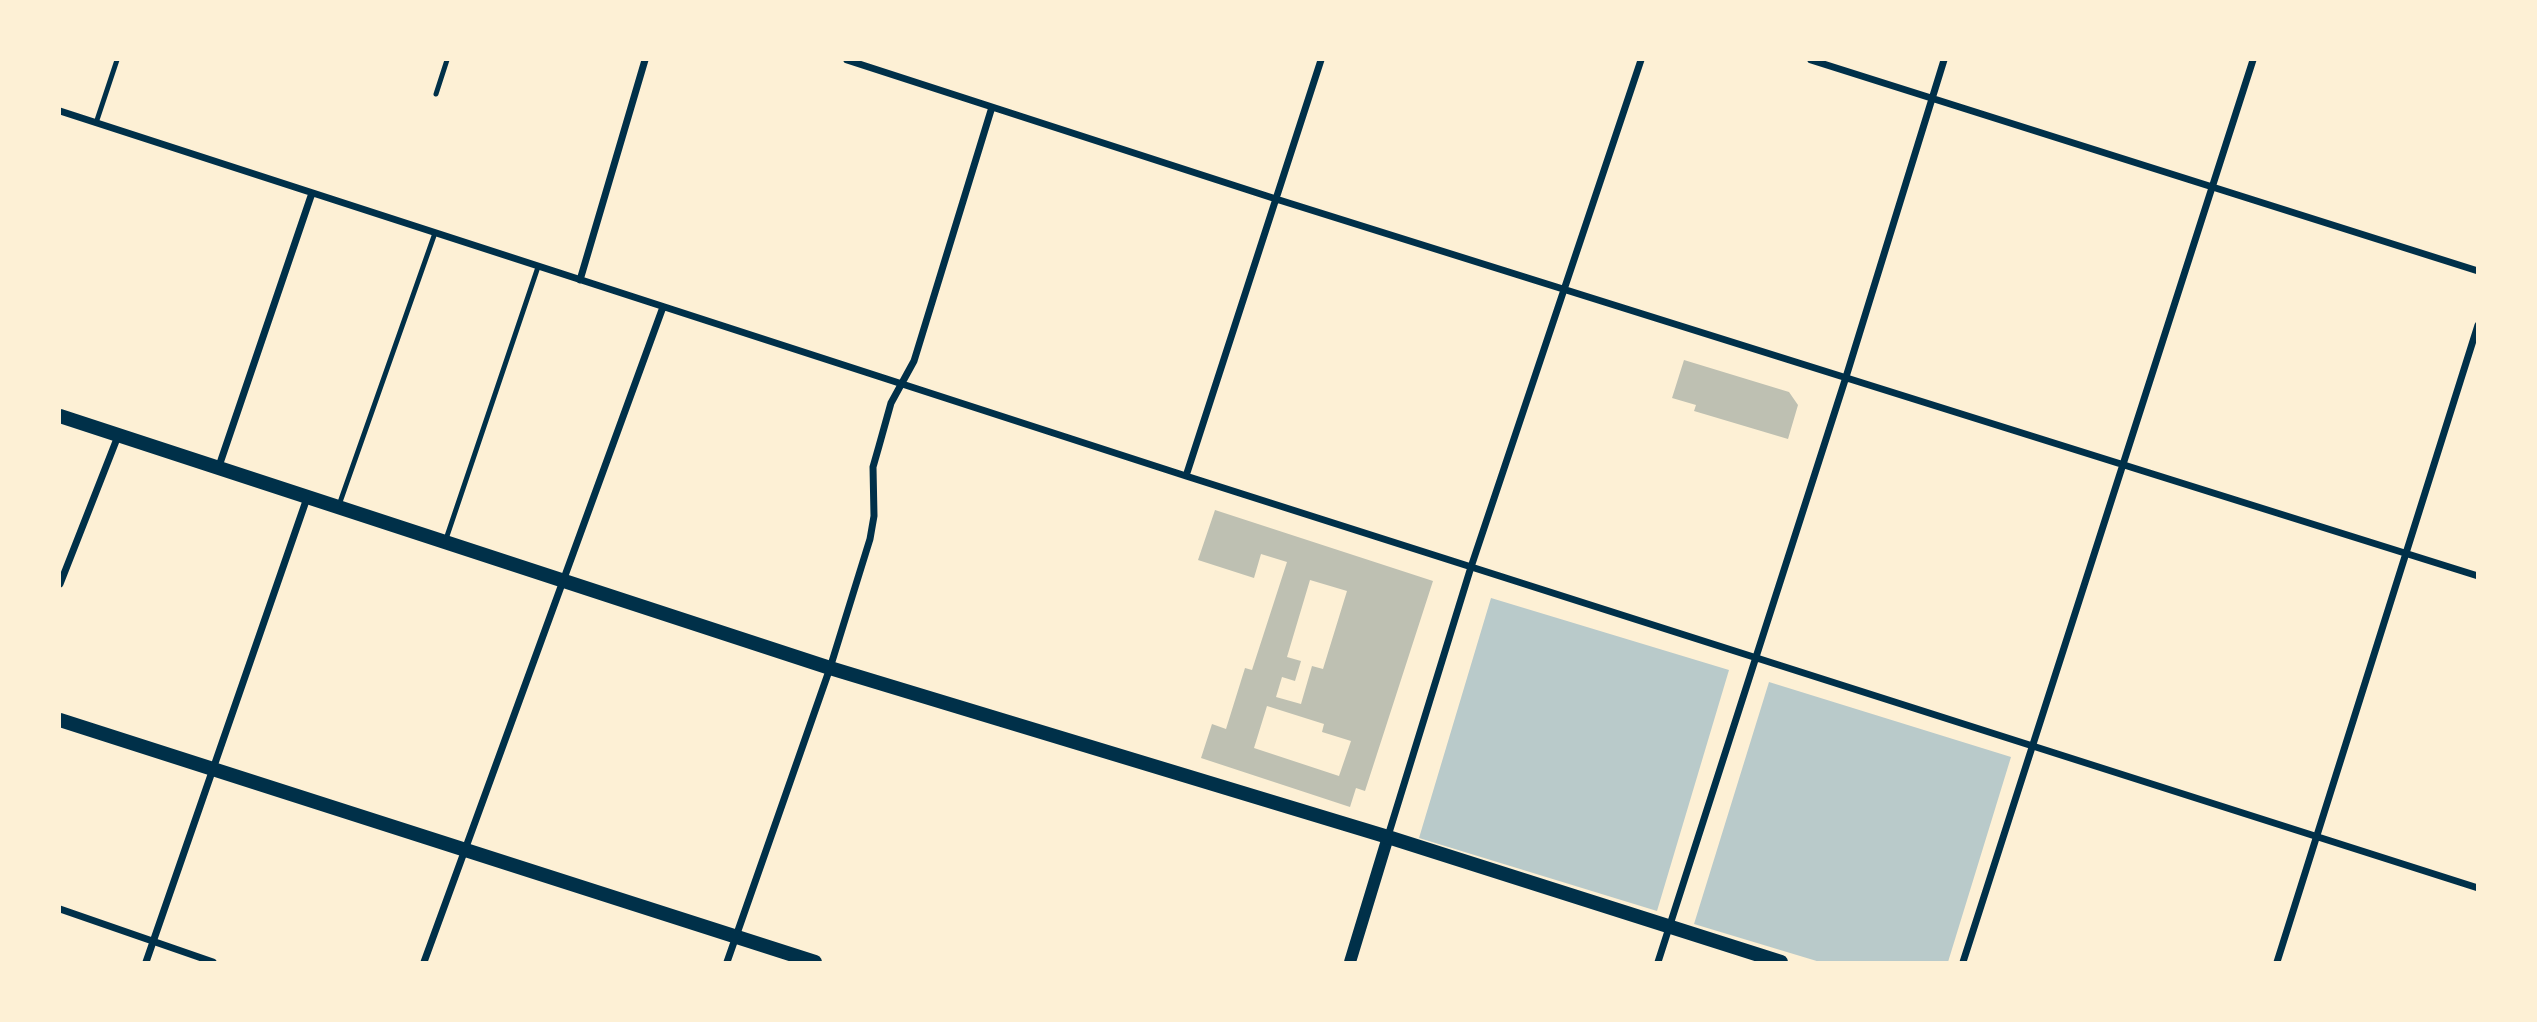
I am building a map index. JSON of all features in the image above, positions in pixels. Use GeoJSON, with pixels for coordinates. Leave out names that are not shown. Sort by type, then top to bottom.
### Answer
{"type":"FeatureCollection","features":[{"type":"Feature","properties":{"kind":"main road"},"geometry":{"type":"LineString","coordinates":[[60,416],[830,668],[1388,837],[1781,962]]}},
{"type":"Feature","properties":{"kind":"main road"},"geometry":{"type":"LineString","coordinates":[[60,720],[814,962]]}},
{"type":"Feature","properties":{"kind":"street"},"geometry":{"type":"LineString","coordinates":[[580,280],[645,60]]}},
{"type":"Feature","properties":{"kind":"street"},"geometry":{"type":"LineString","coordinates":[[847,60],[1276,199],[2477,576]]}},
{"type":"Feature","properties":{"kind":"street"},"geometry":{"type":"LineString","coordinates":[[1186,476],[1321,60]]}},
{"type":"Feature","properties":{"kind":"street"},"geometry":{"type":"LineString","coordinates":[[1350,962],[1471,568],[1641,60]]}},
{"type":"Feature","properties":{"kind":"street"},"geometry":{"type":"LineString","coordinates":[[1811,60],[2477,271]]}},
{"type":"Feature","properties":{"kind":"street"},"geometry":{"type":"LineString","coordinates":[[1658,962],[1757,659],[1944,60]]}},
{"type":"Feature","properties":{"kind":"street"},"geometry":{"type":"LineString","coordinates":[[1963,962],[2253,60]]}},
{"type":"Feature","properties":{"kind":"street"},"geometry":{"type":"LineString","coordinates":[[727,962],[830,668],[870,539],[874,516],[873,467],[891,403],[914,360],[992,107]]}},
{"type":"Feature","properties":{"kind":"street"},"geometry":{"type":"LineString","coordinates":[[60,111],[1471,568],[2477,888]]}},
{"type":"Feature","properties":{"kind":"street"},"geometry":{"type":"LineString","coordinates":[[218,469],[312,193]]}},
{"type":"Feature","properties":{"kind":"street"},"geometry":{"type":"LineString","coordinates":[[424,962],[663,307]]}},
{"type":"Feature","properties":{"kind":"street"},"geometry":{"type":"LineString","coordinates":[[2277,962],[2477,325]]}},
{"type":"Feature","properties":{"kind":"street"},"geometry":{"type":"LineString","coordinates":[[60,584],[118,436]]}},
{"type":"Feature","properties":{"kind":"street"},"geometry":{"type":"LineString","coordinates":[[146,962],[307,498]]}},
{"type":"Feature","properties":{"kind":"street"},"geometry":{"type":"LineString","coordinates":[[60,909],[213,962]]}},
{"type":"Feature","properties":{"kind":"lane"},"geometry":{"type":"LineString","coordinates":[[96,123],[117,60]]}},
{"type":"Feature","properties":{"kind":"lane"},"geometry":{"type":"LineString","coordinates":[[436,94],[447,60]]}},
{"type":"Feature","properties":{"kind":"lane"},"geometry":{"type":"LineString","coordinates":[[338,508],[435,233]]}},
{"type":"Feature","properties":{"kind":"lane"},"geometry":{"type":"LineString","coordinates":[[444,543],[538,267]]}},
{"type":"Feature","properties":{"kind":"shaded area"},"geometry":{"type":"Polygon","coordinates":[[[1491,598],[1729,670],[1657,911],[1419,838],[1491,598]]]}},
{"type":"Feature","properties":{"kind":"shaded area"},"geometry":{"type":"Polygon","coordinates":[[[1769,682],[2011,757],[1948,962],[1820,962],[1694,924],[1769,682]]]}},
{"type":"Feature","properties":{"kind":"building"},"geometry":{"type":"Polygon","coordinates":[[[1684,360],[1789,392],[1798,405],[1788,439],[1694,411],[1696,405],[1672,398],[1684,360]]]}},
{"type":"Feature","properties":{"kind":"building"},"geometry":{"type":"Polygon","coordinates":[[[1215,510],[1433,581],[1365,791],[1356,788],[1350,807],[1201,758],[1212,724],[1226,729],[1245,668],[1252,670],[1287,562],[1261,554],[1254,578],[1198,560],[1215,510]],[[1310,580],[1287,657],[1301,661],[1295,681],[1282,677],[1276,697],[1301,704],[1312,666],[1323,669],[1347,591],[1310,580]],[[1267,706],[1254,748],[1339,776],[1351,741],[1322,732],[1324,724],[1267,706]]]}}]}
